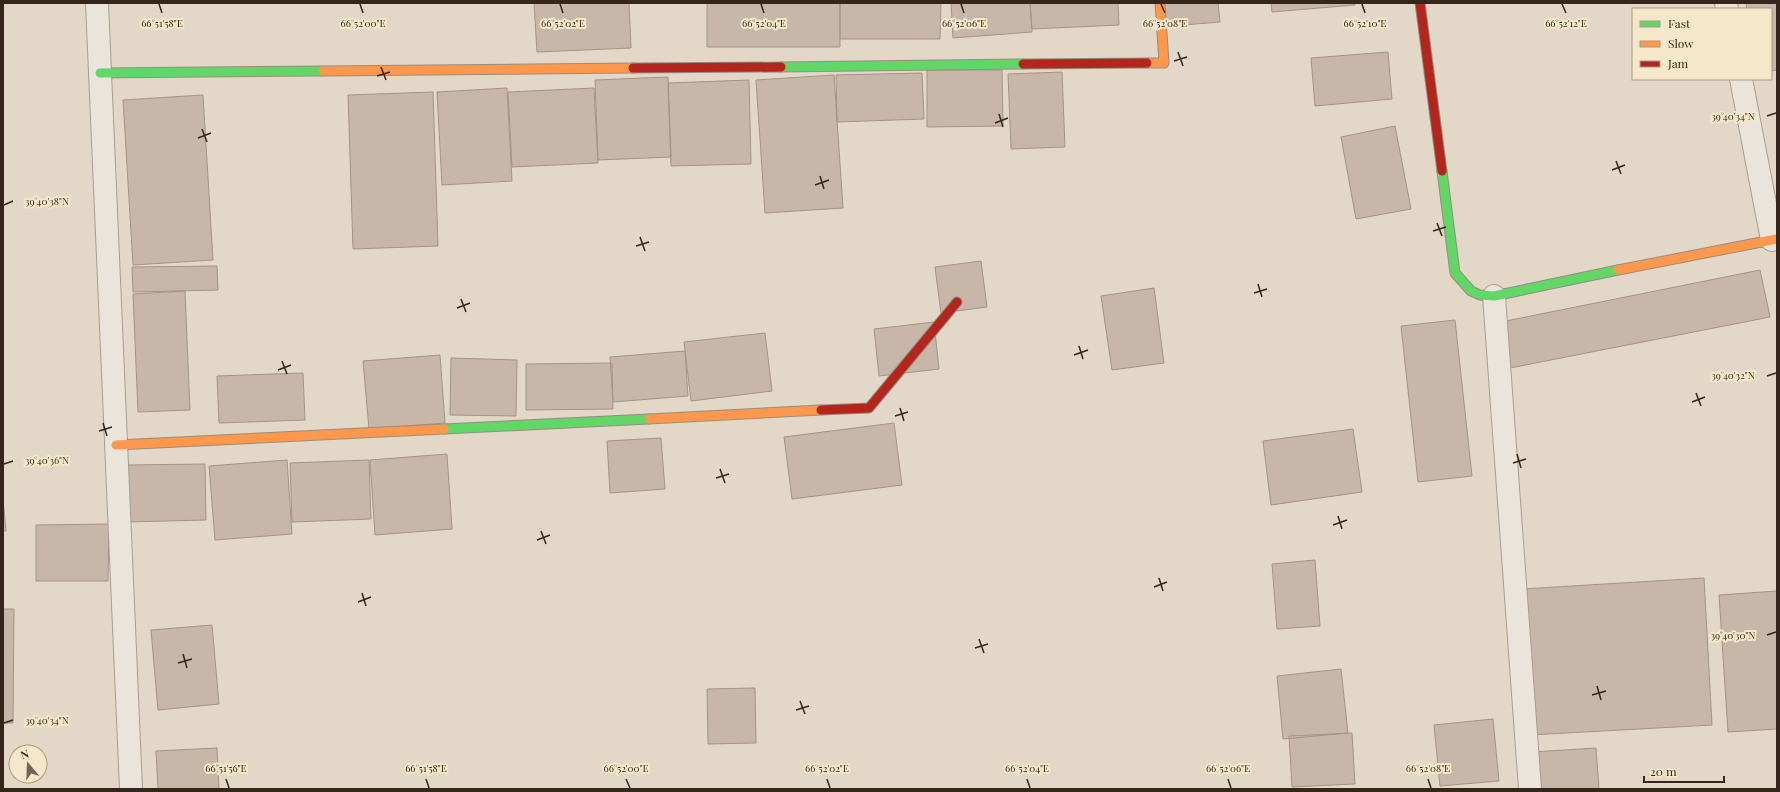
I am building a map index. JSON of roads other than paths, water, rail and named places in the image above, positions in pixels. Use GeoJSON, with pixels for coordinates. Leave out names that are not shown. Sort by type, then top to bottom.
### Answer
{"type":"FeatureCollection","features":[{"type":"Feature","properties":{"kind":"street"},"geometry":{"type":"LineString","coordinates":[[97,3],[131,789]]}},
{"type":"Feature","properties":{"kind":"street"},"geometry":{"type":"LineString","coordinates":[[100,73],[1164,63],[1160,3]]}},
{"type":"Feature","properties":{"kind":"street"},"geometry":{"type":"LineString","coordinates":[[1420,3],[1455,273],[1465,287],[1478,295],[1494,296],[1694,254],[1774,240],[1741,80]]}},
{"type":"Feature","properties":{"kind":"street"},"geometry":{"type":"LineString","coordinates":[[1494,296],[1530,789]]}},
{"type":"Feature","properties":{"kind":"street"},"geometry":{"type":"LineString","coordinates":[[116,445],[869,408],[957,302]]}}]}
